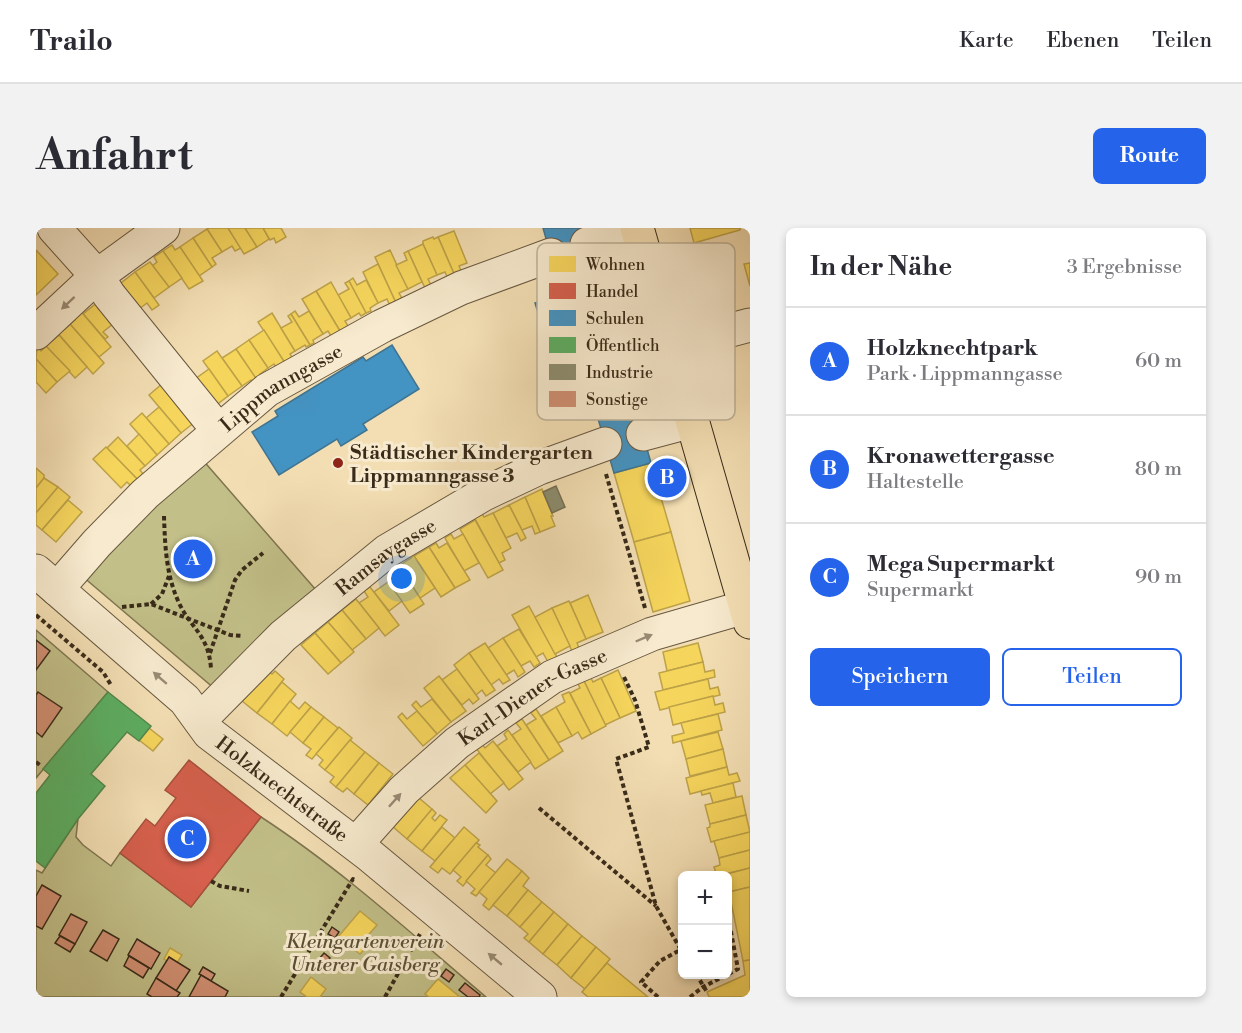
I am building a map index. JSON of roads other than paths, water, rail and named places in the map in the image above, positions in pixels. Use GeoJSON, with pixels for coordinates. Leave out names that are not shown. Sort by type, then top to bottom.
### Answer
{"type":"FeatureCollection","features":[{"type":"Feature","properties":{"kind":"main road"},"geometry":{"type":"LineString","coordinates":[[692,421],[748,615]]}},
{"type":"Feature","properties":{"kind":"street"},"geometry":{"type":"LineString","coordinates":[[54,228],[98,276],[109,295],[218,430]]}},
{"type":"Feature","properties":{"kind":"street"},"geometry":{"type":"LineString","coordinates":[[36,333],[98,276],[163,228]]}},
{"type":"Feature","properties":{"kind":"street"},"geometry":{"type":"LineString","coordinates":[[590,243],[637,229]]}},
{"type":"Feature","properties":{"kind":"street","name":"Lippmanngasse"},"geometry":{"type":"LineString","coordinates":[[47,580],[97,543],[165,476],[267,390],[382,326],[461,288],[537,260]]}},
{"type":"Feature","properties":{"kind":"street"},"geometry":{"type":"LineString","coordinates":[[735,329],[750,325]]}},
{"type":"Feature","properties":{"kind":"street"},"geometry":{"type":"LineString","coordinates":[[643,434],[692,421]]}},
{"type":"Feature","properties":{"kind":"street","name":"Ramsaygasse"},"geometry":{"type":"LineString","coordinates":[[200,720],[279,640],[387,551],[484,494],[539,468],[602,446]]}},
{"type":"Feature","properties":{"kind":"street","name":"Holzknechtstraße"},"geometry":{"type":"LineString","coordinates":[[47,580],[185,700],[209,733],[356,844],[540,997]]}},
{"type":"Feature","properties":{"kind":"street","name":"Karl-Diener-Gasse"},"geometry":{"type":"LineString","coordinates":[[356,844],[404,790],[457,744],[552,677],[652,634],[748,615]]}},
{"type":"Feature","properties":{"kind":"place","name":"Städtischer Kindergarten Lippmanngasse 3"},"geometry":{"type":"Point","coordinates":[338,463]}},
{"type":"Feature","properties":{"kind":"place","name":"Kronawettergasse"},"geometry":{"type":"Point","coordinates":[667,478]}},
{"type":"Feature","properties":{"kind":"place","name":"Holzknechtpark"},"geometry":{"type":"Point","coordinates":[193,559]}},
{"type":"Feature","properties":{"kind":"place","name":"Mega Supermarkt"},"geometry":{"type":"Point","coordinates":[187,839]}},
{"type":"Feature","properties":{"kind":"park label","name":"Kleingartenverein Unterer Gaisberg"},"geometry":{"type":"Point","coordinates":[365,952]}}]}
